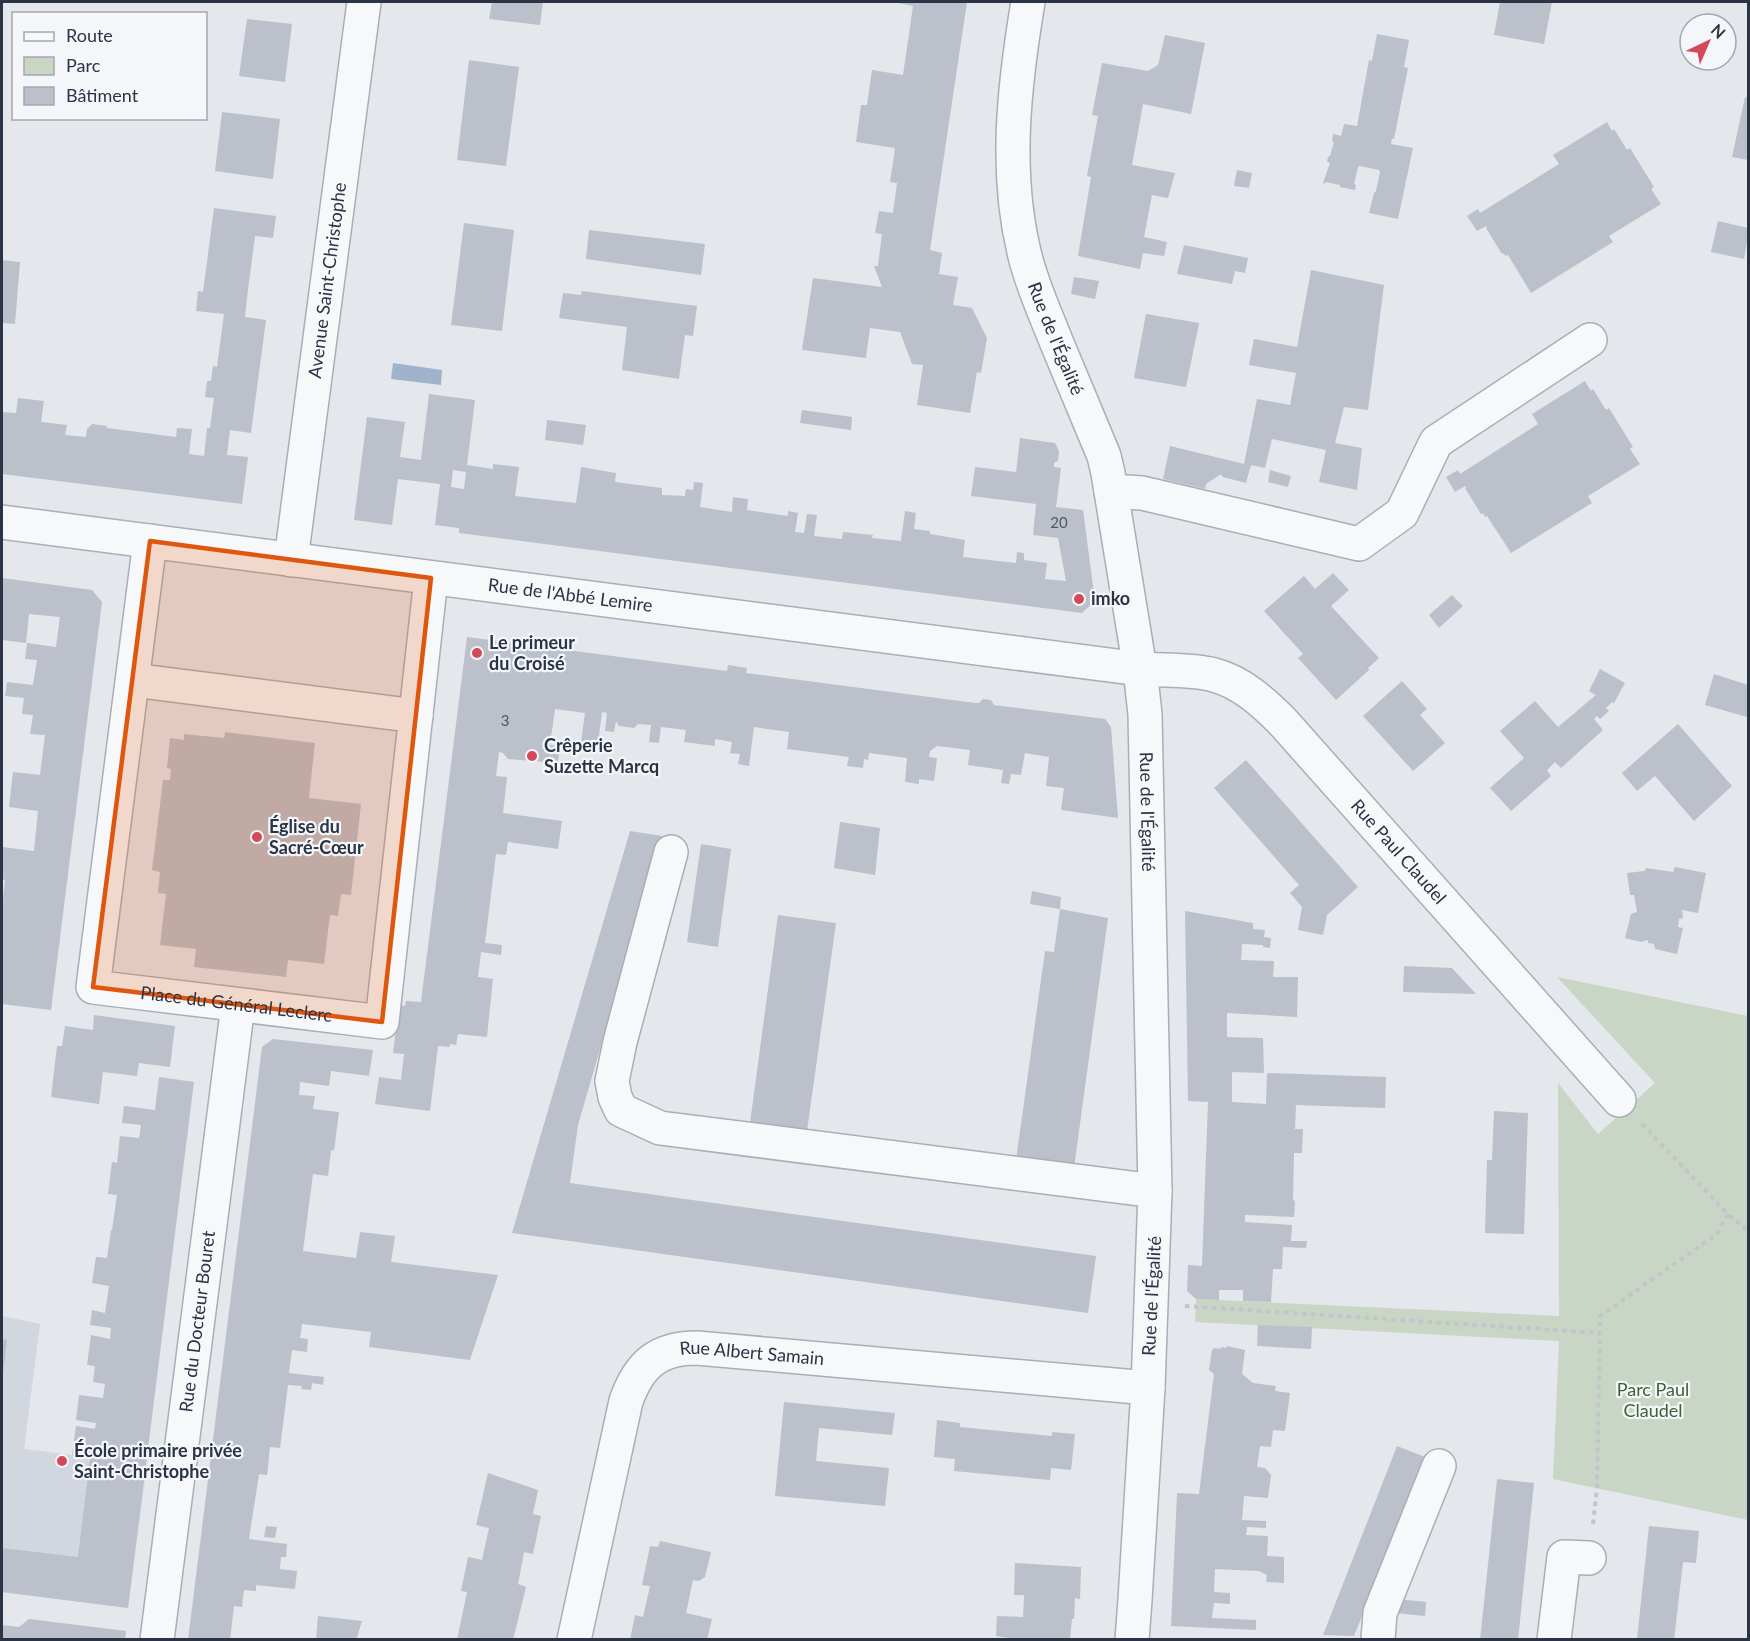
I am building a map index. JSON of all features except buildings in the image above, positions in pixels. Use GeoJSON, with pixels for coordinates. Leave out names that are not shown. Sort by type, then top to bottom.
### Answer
{"type":"FeatureCollection","features":[{"type":"Feature","properties":{"kind":"street","name":"Avenue Saint-Christophe"},"geometry":{"type":"LineString","coordinates":[[291,560],[364,2]]}},
{"type":"Feature","properties":{"kind":"street","name":"Rue de l'Égalité"},"geometry":{"type":"LineString","coordinates":[[1028,2],[1012,135],[1014,188],[1019,230],[1032,281],[1104,456],[1140,669],[1145,714],[1155,1191],[1148,1388],[1132,1640]]}},
{"type":"Feature","properties":{"kind":"street"},"geometry":{"type":"LineString","coordinates":[[1111,491],[1142,493],[1359,544],[1402,513],[1436,442],[1590,340]]}},
{"type":"Feature","properties":{"kind":"street","name":"Rue de l'Abbé Lemire"},"geometry":{"type":"LineString","coordinates":[[2,522],[1140,669]]}},
{"type":"Feature","properties":{"kind":"street","name":"Place du Général Leclerc"},"geometry":{"type":"LineString","coordinates":[[150,542],[93,987],[382,1022],[431,578]]}},
{"type":"Feature","properties":{"kind":"street","name":"Rue Paul Claudel"},"geometry":{"type":"LineString","coordinates":[[1140,669],[1214,675],[1229,680],[1267,706],[1619,1100]]}},
{"type":"Feature","properties":{"kind":"street"},"geometry":{"type":"LineString","coordinates":[[133,680],[416,717]]}},
{"type":"Feature","properties":{"kind":"street"},"geometry":{"type":"LineString","coordinates":[[671,852],[620,1042],[612,1081],[615,1097],[621,1110],[660,1128],[1155,1191]]}},
{"type":"Feature","properties":{"kind":"street","name":"Rue du Docteur Bouret"},"geometry":{"type":"LineString","coordinates":[[157,1640],[238,1005]]}},
{"type":"Feature","properties":{"kind":"street","name":"Rue Albert Samain"},"geometry":{"type":"LineString","coordinates":[[574,1640],[632,1385],[641,1370],[653,1359],[667,1351],[697,1348],[1148,1388]]}},
{"type":"Feature","properties":{"kind":"street"},"geometry":{"type":"LineString","coordinates":[[1378,1640],[1380,1612],[1439,1466]]}},
{"type":"Feature","properties":{"kind":"street"},"geometry":{"type":"LineString","coordinates":[[1554,1640],[1564,1557],[1589,1558]]}},
{"type":"Feature","properties":{"kind":"path"},"geometry":{"type":"LineString","coordinates":[[1619,1100],[1728,1214],[1749,1231]]}},
{"type":"Feature","properties":{"kind":"path"},"geometry":{"type":"LineString","coordinates":[[1589,1558],[1597,1488],[1600,1316],[1717,1234],[1728,1214]]}},
{"type":"Feature","properties":{"kind":"path"},"geometry":{"type":"LineString","coordinates":[[1151,1304],[1600,1333]]}},
{"type":"Feature","properties":{"kind":"highlighted area"},"geometry":{"type":"Polygon","coordinates":[[[150,541],[431,578],[382,1022],[93,987],[150,541]]]}},
{"type":"Feature","properties":{"kind":"shaded area","name":"École primaire privée Saint-Christophe"},"geometry":{"type":"Polygon","coordinates":[[[2,1316],[40,1324],[24,1449],[147,1464],[128,1608],[2,1592],[2,1316]]]}},
{"type":"Feature","properties":{"kind":"green space","name":"Parc Paul Claudel"},"geometry":{"type":"Polygon","coordinates":[[[1557,977],[1748,1016],[1748,1520],[1553,1479],[1559,1341],[1195,1322],[1196,1299],[1559,1316],[1558,1083],[1598,1134],[1655,1083],[1557,977]]]}},
{"type":"Feature","properties":{"kind":"water"},"geometry":{"type":"Polygon","coordinates":[[[393,363],[442,370],[441,385],[391,379],[393,363]]]}},
{"type":"Feature","properties":{"kind":"place","name":"imko"},"geometry":{"type":"Point","coordinates":[1079,599]}},
{"type":"Feature","properties":{"kind":"place","name":"Le primeur du Croisé"},"geometry":{"type":"Point","coordinates":[477,653]}},
{"type":"Feature","properties":{"kind":"place","name":"Crêperie Suzette Marcq"},"geometry":{"type":"Point","coordinates":[532,756]}},
{"type":"Feature","properties":{"kind":"place","name":"Église du Sacré-Cœur"},"geometry":{"type":"Point","coordinates":[257,837]}},
{"type":"Feature","properties":{"kind":"place","name":"École primaire privée Saint-Christophe"},"geometry":{"type":"Point","coordinates":[62,1461]}}]}
